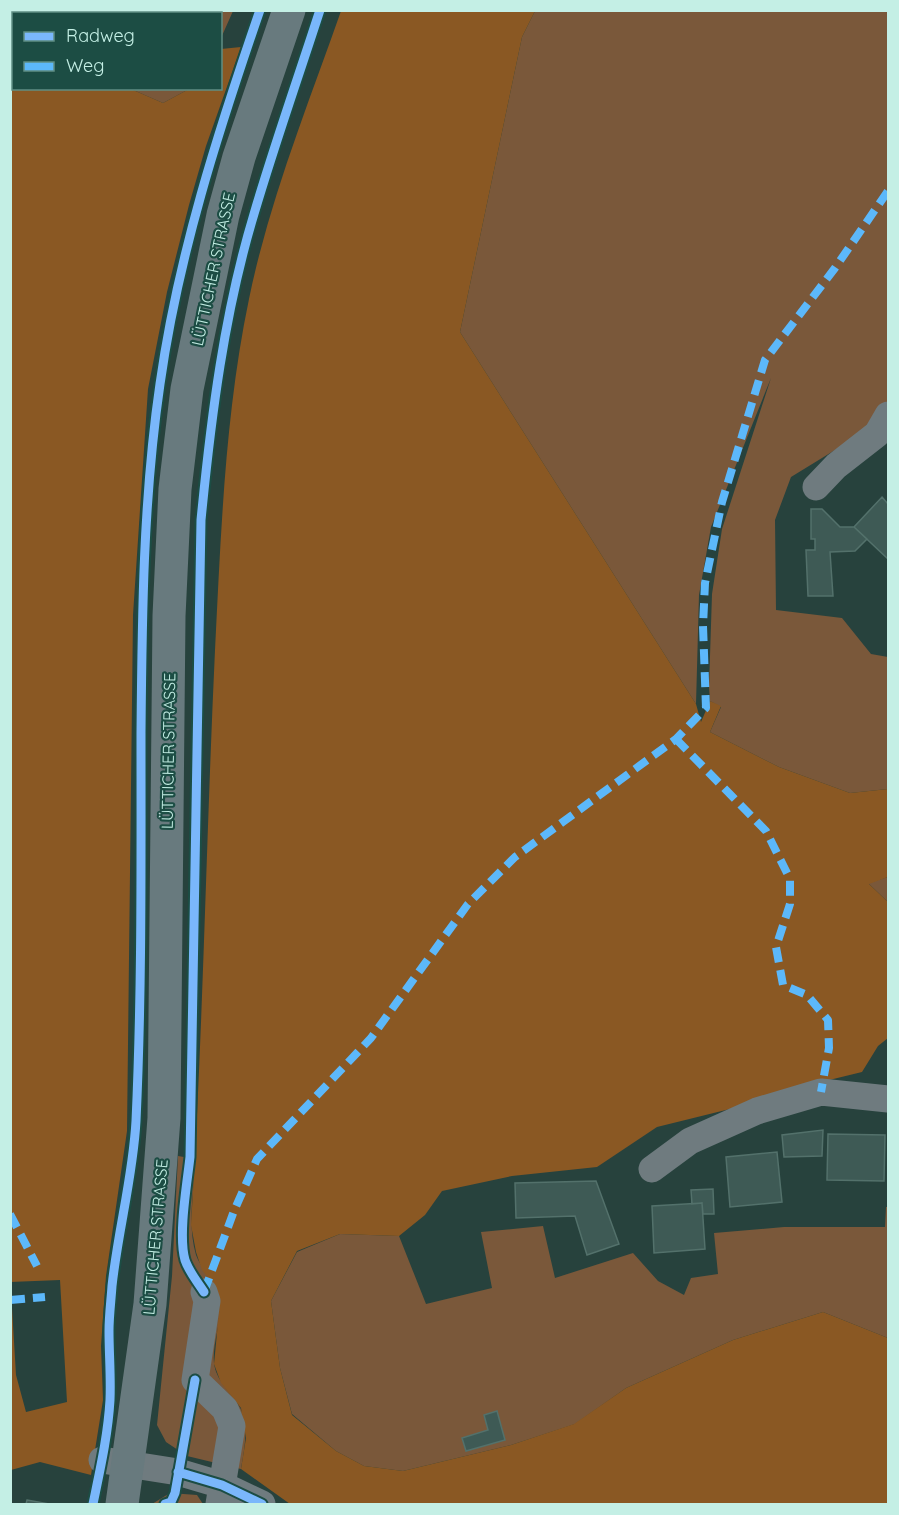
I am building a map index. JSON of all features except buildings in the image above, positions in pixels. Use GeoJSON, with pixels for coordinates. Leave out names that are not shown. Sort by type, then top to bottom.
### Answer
{"type":"FeatureCollection","features":[{"type":"Feature","properties":{"kind":"main road","name":"LÜTTICHER STRASSE"},"geometry":{"type":"LineString","coordinates":[[122,1504],[116,1461],[150,1304],[164,1118],[169,616],[176,489],[187,389],[223,215],[239,157],[289,10]]}},
{"type":"Feature","properties":{"kind":"street"},"geometry":{"type":"LineString","coordinates":[[816,487],[836,466],[877,434],[888,415]]}},
{"type":"Feature","properties":{"kind":"street"},"geometry":{"type":"LineString","coordinates":[[652,1169],[690,1141],[757,1112],[821,1092],[888,1099]]}},
{"type":"Feature","properties":{"kind":"street"},"geometry":{"type":"LineString","coordinates":[[204,1292],[207,1301],[195,1380],[225,1409],[231,1426],[221,1495]]}},
{"type":"Feature","properties":{"kind":"street"},"geometry":{"type":"LineString","coordinates":[[116,1461],[178,1472],[221,1495],[262,1504]]}},
{"type":"Feature","properties":{"kind":"shaded area"},"geometry":{"type":"Polygon","coordinates":[[[11,10],[233,10],[222,36],[222,12],[12,12],[11,38],[11,10]]]}},
{"type":"Feature","properties":{"kind":"shaded area"},"geometry":{"type":"Polygon","coordinates":[[[341,11],[535,11],[522,37],[460,332],[696,704],[701,722],[710,701],[721,706],[710,732],[779,767],[850,793],[888,789],[888,877],[869,884],[888,902],[888,1038],[878,1046],[862,1072],[750,1104],[657,1127],[597,1167],[512,1176],[442,1191],[425,1215],[399,1236],[340,1234],[297,1251],[271,1301],[280,1368],[292,1415],[336,1451],[364,1466],[403,1471],[511,1445],[574,1424],[626,1388],[733,1340],[823,1312],[888,1338],[888,1504],[290,1504],[241,1469],[246,1438],[241,1408],[221,1383],[214,1364],[220,1302],[216,1288],[202,1270],[191,1225],[222,518],[234,386],[257,262],[290,154],[341,11]]]}},
{"type":"Feature","properties":{"kind":"shaded area"},"geometry":{"type":"Polygon","coordinates":[[[535,11],[888,11],[888,436],[866,431],[791,477],[775,520],[776,610],[842,618],[871,654],[888,657],[888,789],[850,793],[779,767],[710,732],[721,707],[710,701],[709,687],[712,594],[722,529],[771,378],[711,527],[699,595],[696,704],[460,332],[522,37],[535,11]]]}},
{"type":"Feature","properties":{"kind":"shaded area"},"geometry":{"type":"Polygon","coordinates":[[[10,38],[12,38],[12,90],[133,90],[163,103],[187,90],[222,90],[222,49],[241,47],[206,146],[189,205],[167,292],[148,389],[133,615],[127,1131],[106,1276],[101,1346],[103,1400],[91,1475],[40,1462],[11,1470],[11,1291],[16,1375],[26,1412],[67,1402],[60,1280],[10,1282],[10,38]]]}},
{"type":"Feature","properties":{"kind":"shaded area"},"geometry":{"type":"Polygon","coordinates":[[[133,90],[187,90],[163,103],[133,90]]]}},
{"type":"Feature","properties":{"kind":"shaded area"},"geometry":{"type":"Polygon","coordinates":[[[888,877],[888,902],[868,883],[888,877]]]}},
{"type":"Feature","properties":{"kind":"shaded area"},"geometry":{"type":"Polygon","coordinates":[[[178,1156],[196,1159],[192,1207],[193,1243],[196,1255],[215,1287],[219,1299],[220,1315],[214,1347],[214,1363],[224,1386],[239,1406],[244,1420],[245,1437],[241,1469],[187,1456],[166,1442],[157,1425],[172,1276],[178,1156]]]}},
{"type":"Feature","properties":{"kind":"shaded area"},"geometry":{"type":"Polygon","coordinates":[[[886,1207],[888,1207],[888,1338],[823,1312],[733,1340],[626,1388],[575,1424],[511,1445],[403,1471],[364,1466],[336,1451],[292,1414],[280,1368],[271,1301],[297,1252],[340,1234],[399,1236],[426,1304],[492,1288],[481,1232],[543,1226],[555,1278],[633,1253],[658,1281],[684,1295],[691,1278],[718,1274],[714,1233],[784,1227],[885,1227],[886,1207]]]}},
{"type":"Feature","properties":{"kind":"shaded area"},"geometry":{"type":"Polygon","coordinates":[[[170,1493],[197,1495],[203,1504],[152,1504],[170,1493]]]}},
{"type":"Feature","properties":{"kind":"marked path"},"geometry":{"type":"LineString","coordinates":[[204,1292],[234,1211],[257,1159],[371,1038],[468,904],[515,857],[676,739],[706,708],[703,626],[705,583],[722,502],[765,360],[835,268],[888,191]]}},
{"type":"Feature","properties":{"kind":"marked path"},"geometry":{"type":"LineString","coordinates":[[676,739],[766,831],[790,879],[790,904],[776,947],[783,985],[807,995],[828,1020],[829,1048],[821,1092]]}},
{"type":"Feature","properties":{"kind":"marked path"},"geometry":{"type":"LineString","coordinates":[[10,1214],[37,1266]]}},
{"type":"Feature","properties":{"kind":"marked path"},"geometry":{"type":"LineString","coordinates":[[10,1300],[45,1297]]}},
{"type":"Feature","properties":{"kind":"cycle path"},"geometry":{"type":"LineString","coordinates":[[93,1504],[109,1413],[109,1325],[112,1286],[132,1163],[136,1121],[140,976],[143,602],[154,428],[168,336],[188,242],[229,102],[260,10]]}},
{"type":"Feature","properties":{"kind":"cycle path"},"geometry":{"type":"LineString","coordinates":[[204,1292],[185,1260],[182,1237],[190,1157],[201,520],[214,404],[234,289],[262,188],[320,10]]}},
{"type":"Feature","properties":{"kind":"cycle path"},"geometry":{"type":"LineString","coordinates":[[165,1504],[171,1502],[175,1493],[195,1380]]}},
{"type":"Feature","properties":{"kind":"cycle path"},"geometry":{"type":"LineString","coordinates":[[178,1472],[222,1485],[262,1504]]}}]}
